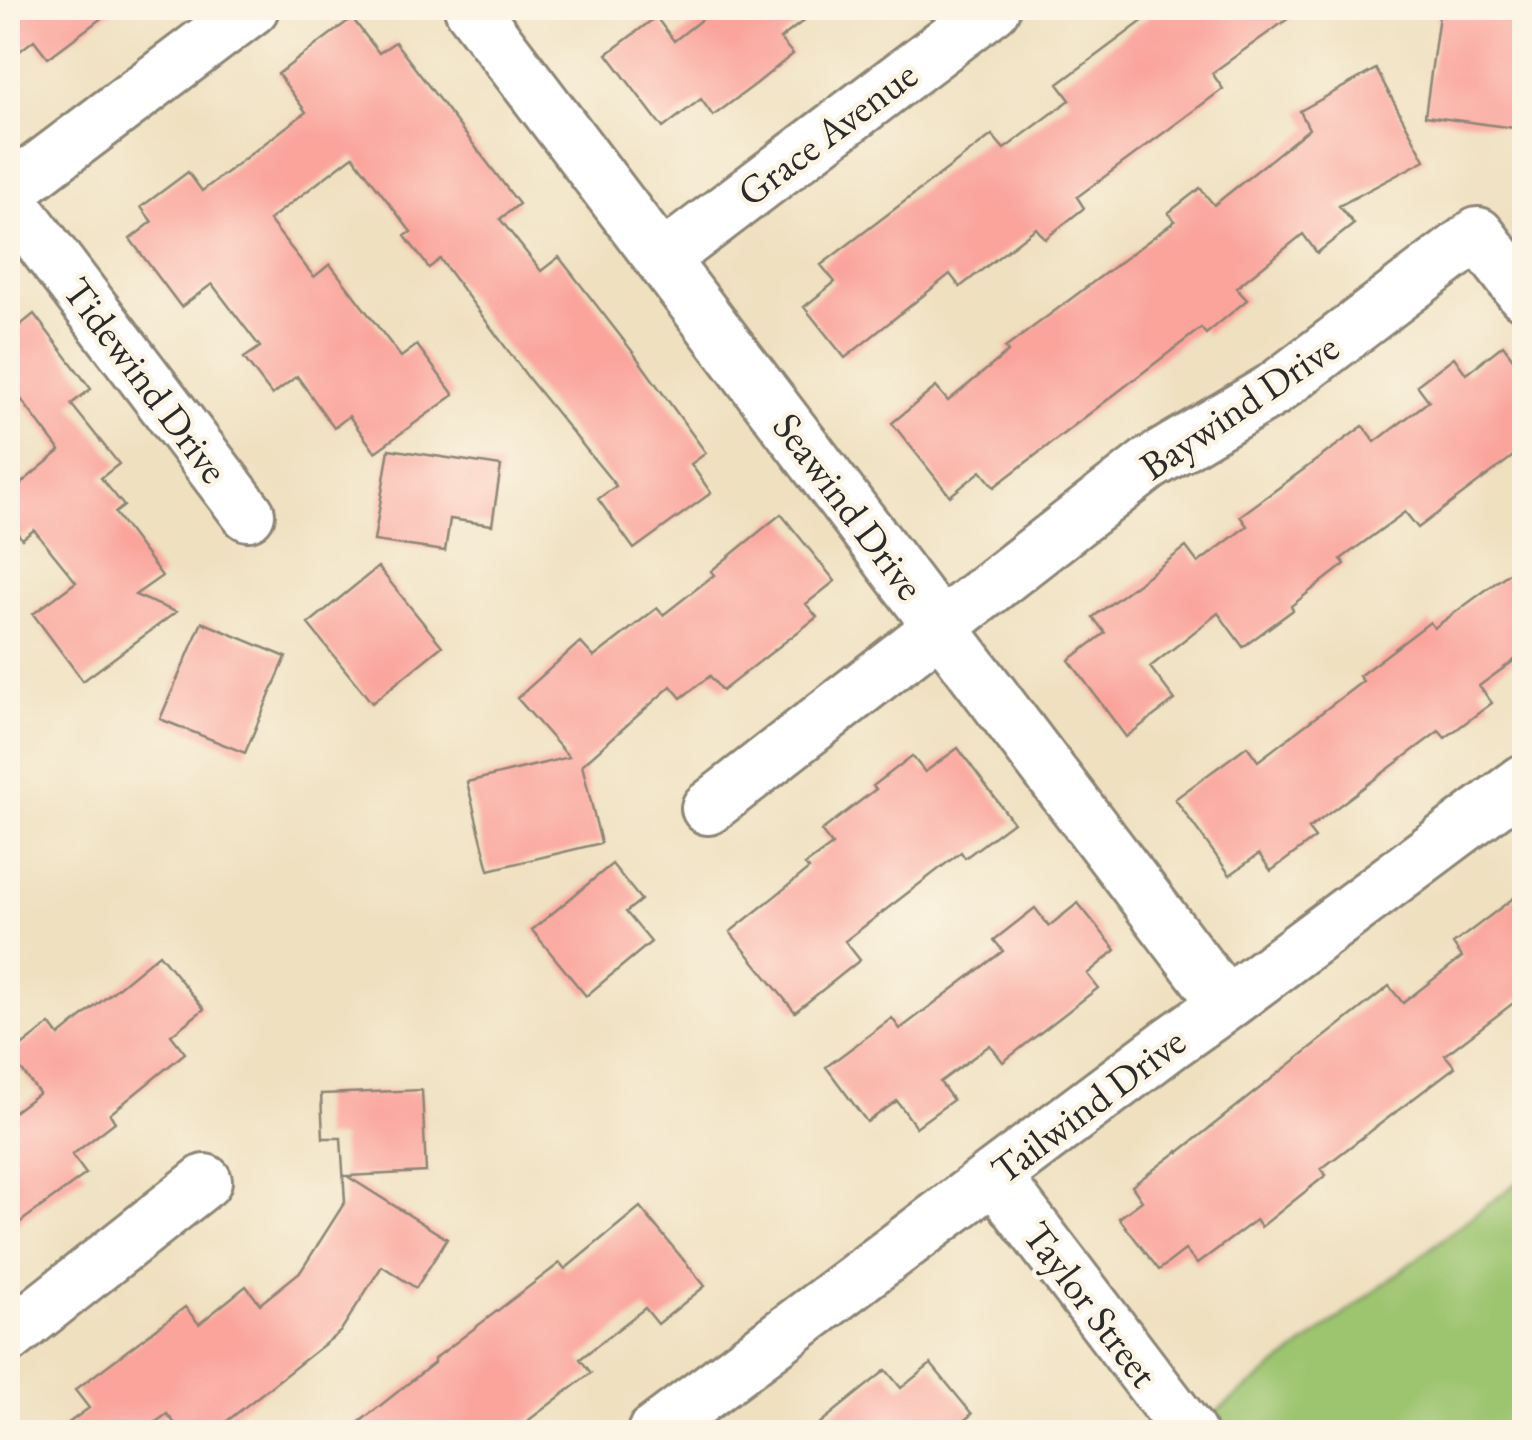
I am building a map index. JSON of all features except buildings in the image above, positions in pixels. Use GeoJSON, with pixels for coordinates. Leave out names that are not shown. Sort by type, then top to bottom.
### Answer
{"type":"FeatureCollection","features":[{"type":"Feature","properties":{"kind":"street"},"geometry":{"type":"LineString","coordinates":[[8,195],[252,8]]}},
{"type":"Feature","properties":{"kind":"street","name":"Seawind Drive"},"geometry":{"type":"LineString","coordinates":[[471,8],[1226,1004]]}},
{"type":"Feature","properties":{"kind":"street","name":"Grace Avenue"},"geometry":{"type":"LineString","coordinates":[[662,259],[993,8]]}},
{"type":"Feature","properties":{"kind":"street","name":"Tidewind Drive"},"geometry":{"type":"LineString","coordinates":[[8,195],[248,514]]}},
{"type":"Feature","properties":{"kind":"street","name":"Baywind Drive"},"geometry":{"type":"LineString","coordinates":[[940,626],[1150,464],[1273,390],[1478,234],[1524,294]]}},
{"type":"Feature","properties":{"kind":"street"},"geometry":{"type":"LineString","coordinates":[[708,808],[940,626]]}},
{"type":"Feature","properties":{"kind":"street","name":"Tailwind Drive"},"geometry":{"type":"LineString","coordinates":[[654,1432],[1524,781]]}},
{"type":"Feature","properties":{"kind":"street","name":"Taylor Street"},"geometry":{"type":"LineString","coordinates":[[994,1176],[1190,1432]]}},
{"type":"Feature","properties":{"kind":"street"},"geometry":{"type":"LineString","coordinates":[[8,1337],[205,1181]]}},
{"type":"Feature","properties":{"kind":"green space"},"geometry":{"type":"Polygon","coordinates":[[[1524,1177],[1524,1432],[1190,1432],[1524,1177]]]}}]}
